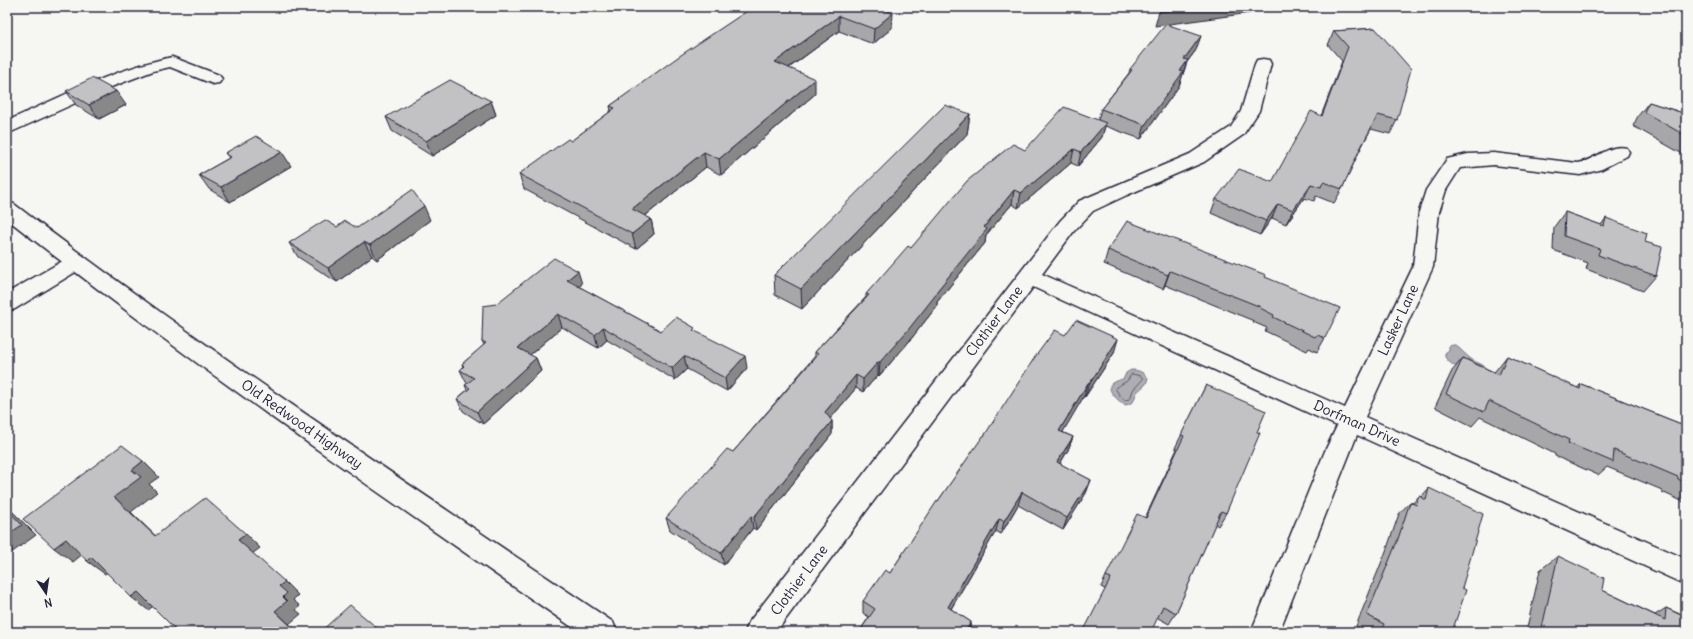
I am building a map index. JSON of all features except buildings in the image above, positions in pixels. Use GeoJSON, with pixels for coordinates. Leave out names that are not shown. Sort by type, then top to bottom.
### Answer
{"type":"FeatureCollection","features":[{"type":"Feature","properties":{"kind":"street"},"geometry":{"type":"LineString","coordinates":[[7,128],[105,83],[148,67],[172,62],[213,79]]}},
{"type":"Feature","properties":{"kind":"street","name":"Clothier Lane"},"geometry":{"type":"LineString","coordinates":[[759,632],[1067,226],[1086,206],[1197,158],[1237,131],[1250,111],[1263,64]]}},
{"type":"Feature","properties":{"kind":"street","name":"Lasker Lane"},"geometry":{"type":"LineString","coordinates":[[1265,632],[1337,451],[1423,267],[1429,212],[1436,190],[1454,163],[1467,159],[1501,158],[1548,166],[1581,169],[1602,162],[1620,152]]}},
{"type":"Feature","properties":{"kind":"street","name":"Old Redwood Highway"},"geometry":{"type":"LineString","coordinates":[[7,208],[76,263],[251,389],[602,632]]}},
{"type":"Feature","properties":{"kind":"street"},"geometry":{"type":"LineString","coordinates":[[7,303],[76,263]]}},
{"type":"Feature","properties":{"kind":"street","name":"Dorfman Drive"},"geometry":{"type":"LineString","coordinates":[[1028,276],[1686,572]]}},
{"type":"Feature","properties":{"kind":"water"},"geometry":{"type":"Polygon","coordinates":[[[1456,345],[1473,361],[1483,365],[1487,373],[1464,370],[1449,362],[1445,357],[1445,353],[1449,350],[1449,346],[1456,345]]]}},
{"type":"Feature","properties":{"kind":"water"},"geometry":{"type":"Polygon","coordinates":[[[1131,370],[1141,372],[1148,378],[1146,384],[1137,392],[1133,402],[1126,405],[1114,396],[1111,392],[1110,386],[1112,383],[1124,378],[1126,373],[1131,370]]]}}]}
